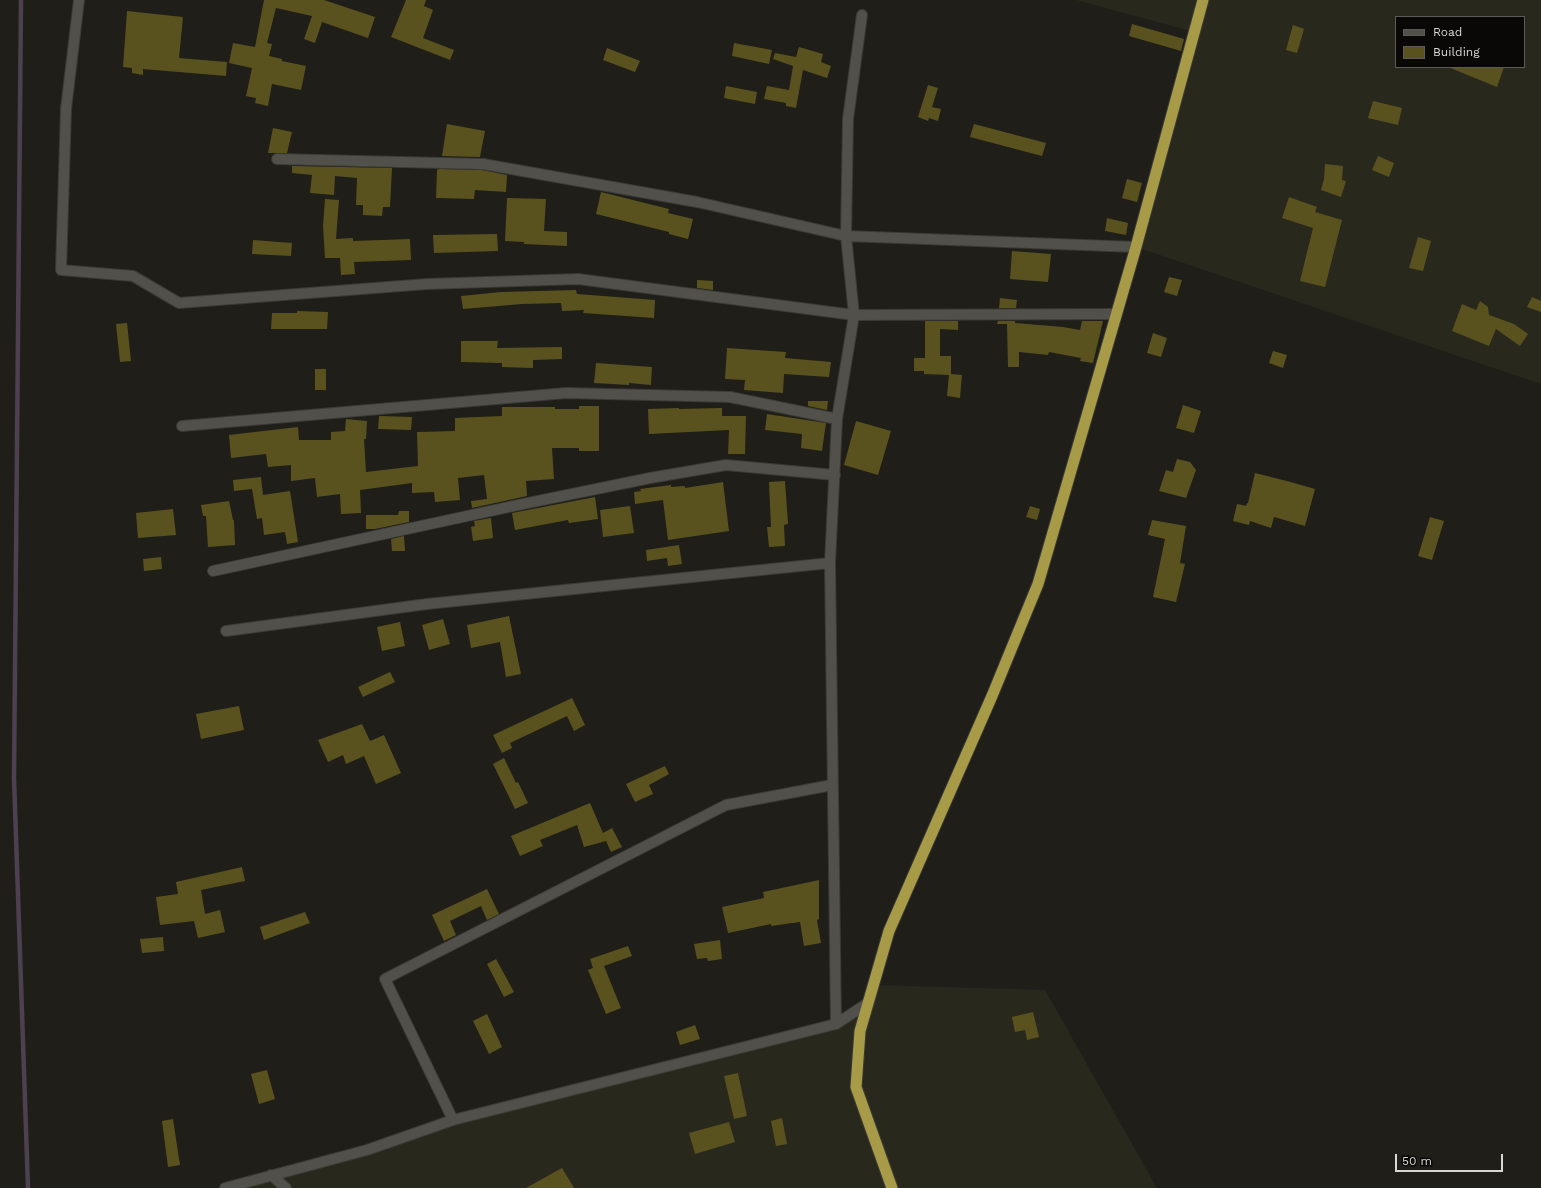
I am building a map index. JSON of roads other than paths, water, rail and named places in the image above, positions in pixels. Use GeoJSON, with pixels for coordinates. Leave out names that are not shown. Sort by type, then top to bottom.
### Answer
{"type":"FeatureCollection","features":[{"type":"Feature","properties":{"kind":"highway"},"geometry":{"type":"LineString","coordinates":[[892,1188],[856,1087],[860,1031],[890,931],[992,696],[1038,584],[1136,248],[1202,0]]}},
{"type":"Feature","properties":{"kind":"street"},"geometry":{"type":"LineString","coordinates":[[79,0],[66,109],[61,270],[133,276],[179,303],[427,284],[578,279],[854,315],[1116,314]]}},
{"type":"Feature","properties":{"kind":"street"},"geometry":{"type":"LineString","coordinates":[[836,1024],[830,562],[837,419],[854,315],[846,236],[848,119],[862,15]]}},
{"type":"Feature","properties":{"kind":"street"},"geometry":{"type":"LineString","coordinates":[[277,159],[483,164],[697,202],[846,236],[1136,248]]}},
{"type":"Feature","properties":{"kind":"street"},"geometry":{"type":"LineString","coordinates":[[182,426],[566,393],[730,397],[837,419]]}},
{"type":"Feature","properties":{"kind":"street"},"geometry":{"type":"LineString","coordinates":[[213,570],[541,500],[650,478],[726,465],[834,474]]}},
{"type":"Feature","properties":{"kind":"street"},"geometry":{"type":"LineString","coordinates":[[226,631],[427,604],[830,562]]}},
{"type":"Feature","properties":{"kind":"street"},"geometry":{"type":"LineString","coordinates":[[453,1120],[385,978],[726,805],[832,785]]}},
{"type":"Feature","properties":{"kind":"street"},"geometry":{"type":"LineString","coordinates":[[225,1188],[367,1150],[453,1120],[836,1024],[868,1003]]}},
{"type":"Feature","properties":{"kind":"street"},"geometry":{"type":"LineString","coordinates":[[271,1175],[286,1188]]}},
{"type":"Feature","properties":{"kind":"waterway"},"geometry":{"type":"LineString","coordinates":[[21,0],[14,778],[28,1188]]}}]}
